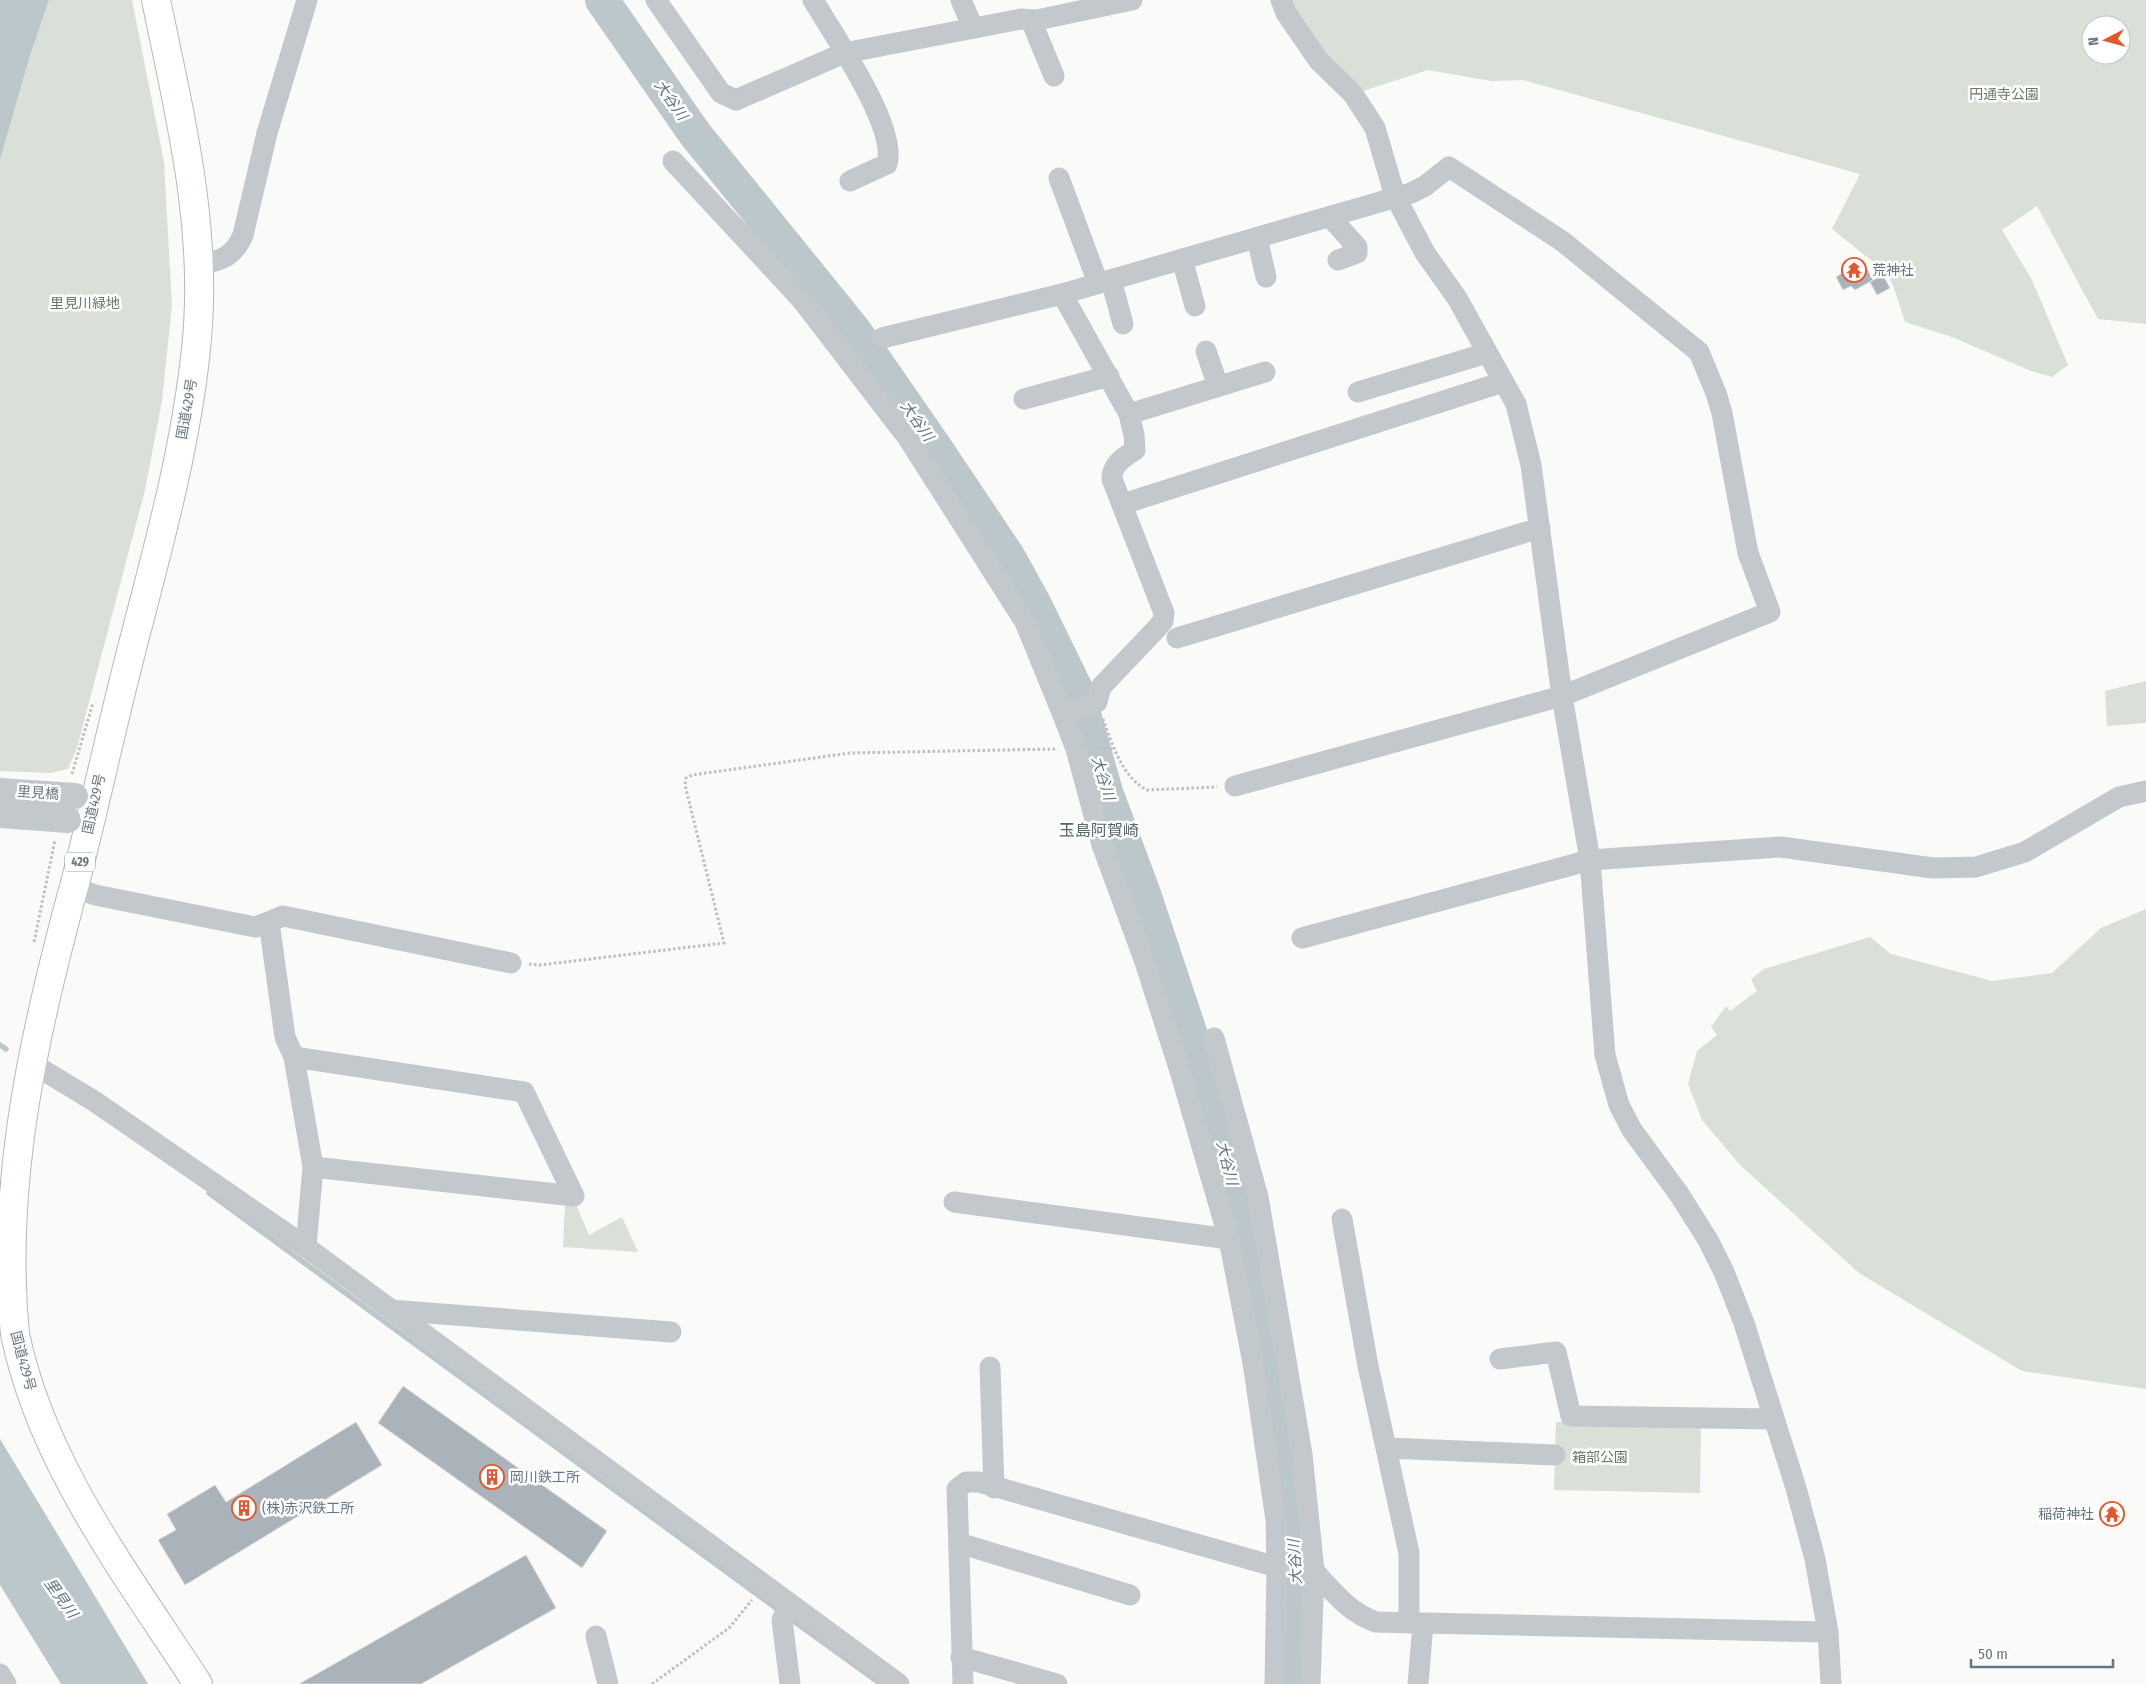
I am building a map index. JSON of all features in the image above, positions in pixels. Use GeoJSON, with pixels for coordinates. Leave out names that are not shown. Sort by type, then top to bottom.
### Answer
{"type":"FeatureCollection","features":[{"type":"Feature","properties":{"kind":"highway","name":"国道429号"},"geometry":{"type":"LineString","coordinates":[[156,0],[189,164],[197,219],[200,264],[196,349],[175,472],[74,887],[28,1061],[15,1118],[8,1172],[5,1224],[7,1277],[17,1342],[29,1386],[46,1434],[68,1480],[95,1525],[198,1684]]}},
{"type":"Feature","properties":{"kind":"street"},"geometry":{"type":"LineString","coordinates":[[200,264],[221,260],[230,256],[238,247],[282,76],[307,0]]}},
{"type":"Feature","properties":{"kind":"street"},"geometry":{"type":"LineString","coordinates":[[656,0],[720,93],[736,100],[844,52],[1022,19],[1037,20],[1132,0]]}},
{"type":"Feature","properties":{"kind":"street"},"geometry":{"type":"LineString","coordinates":[[813,0],[876,108],[888,157],[887,164],[850,181]]}},
{"type":"Feature","properties":{"kind":"street"},"geometry":{"type":"LineString","coordinates":[[961,0],[973,28]]}},
{"type":"Feature","properties":{"kind":"street"},"geometry":{"type":"LineString","coordinates":[[1281,0],[1286,13],[1319,61],[1353,94],[1375,128],[1395,196],[1425,253],[1457,298],[1516,404],[1531,465],[1562,696],[1590,860],[1605,1055],[1619,1105],[1632,1130],[1679,1194],[1708,1240],[1724,1272],[1744,1323],[1815,1559],[1828,1632],[1831,1684]]}},
{"type":"Feature","properties":{"kind":"street"},"geometry":{"type":"LineString","coordinates":[[1031,20],[1054,76]]}},
{"type":"Feature","properties":{"kind":"street"},"geometry":{"type":"LineString","coordinates":[[673,161],[802,300],[908,438],[1025,622],[1063,715],[1076,749],[1102,845],[1145,962],[1177,1062],[1229,1239],[1253,1363],[1274,1510],[1277,1567],[1275,1684]]}},
{"type":"Feature","properties":{"kind":"street"},"geometry":{"type":"LineString","coordinates":[[882,338],[1062,294],[1331,218],[1395,196],[1411,193],[1425,186],[1449,167],[1562,241],[1698,352],[1716,393],[1748,553],[1770,612],[1562,696],[1235,786]]}},
{"type":"Feature","properties":{"kind":"street"},"geometry":{"type":"LineString","coordinates":[[1058,178],[1123,324]]}},
{"type":"Feature","properties":{"kind":"street"},"geometry":{"type":"LineString","coordinates":[[1331,218],[1357,246],[1358,253],[1338,260]]}},
{"type":"Feature","properties":{"kind":"street"},"geometry":{"type":"LineString","coordinates":[[1257,238],[1266,277]]}},
{"type":"Feature","properties":{"kind":"street"},"geometry":{"type":"LineString","coordinates":[[1182,259],[1195,306]]}},
{"type":"Feature","properties":{"kind":"street"},"geometry":{"type":"LineString","coordinates":[[1062,294],[1129,414],[1135,450],[1118,462],[1112,470],[1112,479],[1164,613],[1163,622],[1101,687],[1097,702],[1063,715]]}},
{"type":"Feature","properties":{"kind":"street"},"geometry":{"type":"LineString","coordinates":[[1206,351],[1218,386]]}},
{"type":"Feature","properties":{"kind":"street"},"geometry":{"type":"LineString","coordinates":[[1358,392],[1487,353]]}},
{"type":"Feature","properties":{"kind":"street"},"geometry":{"type":"LineString","coordinates":[[1129,414],[1265,372]]}},
{"type":"Feature","properties":{"kind":"street"},"geometry":{"type":"LineString","coordinates":[[1024,399],[1109,376]]}},
{"type":"Feature","properties":{"kind":"street"},"geometry":{"type":"LineString","coordinates":[[1123,504],[1503,382]]}},
{"type":"Feature","properties":{"kind":"street"},"geometry":{"type":"LineString","coordinates":[[1177,638],[1540,528]]}},
{"type":"Feature","properties":{"kind":"street","name":"里見橋"},"geometry":{"type":"LineString","coordinates":[[0,791],[72,808],[0,815]]}},
{"type":"Feature","properties":{"kind":"street"},"geometry":{"type":"LineString","coordinates":[[1302,938],[1590,860],[1781,847],[1933,868],[1976,867],[2025,852],[2119,797],[2146,791]]}},
{"type":"Feature","properties":{"kind":"street"},"geometry":{"type":"LineString","coordinates":[[74,887],[95,895],[255,927],[283,916],[511,963]]}},
{"type":"Feature","properties":{"kind":"street"},"geometry":{"type":"LineString","coordinates":[[269,922],[285,1037],[294,1056],[313,1167],[306,1247]]}},
{"type":"Feature","properties":{"kind":"street"},"geometry":{"type":"LineString","coordinates":[[1214,1038],[1258,1197],[1302,1454],[1314,1571],[1310,1684]]}},
{"type":"Feature","properties":{"kind":"street"},"geometry":{"type":"LineString","coordinates":[[294,1056],[524,1092],[574,1196],[313,1167]]}},
{"type":"Feature","properties":{"kind":"street"},"geometry":{"type":"LineString","coordinates":[[28,1061],[94,1101],[306,1247],[786,1610],[898,1684]]}},
{"type":"Feature","properties":{"kind":"street"},"geometry":{"type":"LineString","coordinates":[[954,1202],[1229,1239]]}},
{"type":"Feature","properties":{"kind":"street"},"geometry":{"type":"LineString","coordinates":[[1342,1219],[1368,1366],[1409,1553],[1416,1624],[1418,1684]]}},
{"type":"Feature","properties":{"kind":"street"},"geometry":{"type":"LineString","coordinates":[[391,1310],[671,1332]]}},
{"type":"Feature","properties":{"kind":"street"},"geometry":{"type":"LineString","coordinates":[[1500,1359],[1556,1352],[1571,1416],[1774,1418]]}},
{"type":"Feature","properties":{"kind":"street"},"geometry":{"type":"LineString","coordinates":[[990,1366],[994,1488]]}},
{"type":"Feature","properties":{"kind":"street"},"geometry":{"type":"LineString","coordinates":[[1387,1448],[1555,1455]]}},
{"type":"Feature","properties":{"kind":"street"},"geometry":{"type":"LineString","coordinates":[[963,1684],[957,1489],[966,1482],[979,1482],[994,1488],[1277,1567],[1314,1571],[1361,1617],[1376,1622],[1828,1632]]}},
{"type":"Feature","properties":{"kind":"street"},"geometry":{"type":"LineString","coordinates":[[959,1543],[1130,1596]]}},
{"type":"Feature","properties":{"kind":"street"},"geometry":{"type":"LineString","coordinates":[[786,1610],[790,1684]]}},
{"type":"Feature","properties":{"kind":"street"},"geometry":{"type":"LineString","coordinates":[[596,1636],[608,1684]]}},
{"type":"Feature","properties":{"kind":"street"},"geometry":{"type":"LineString","coordinates":[[961,1656],[1057,1684]]}},
{"type":"Feature","properties":{"kind":"street"},"geometry":{"type":"LineString","coordinates":[[0,1674],[6,1684]]}},
{"type":"Feature","properties":{"kind":"path"},"geometry":{"type":"LineString","coordinates":[[1097,702],[1113,749],[1131,778],[1147,790],[1235,786]]}},
{"type":"Feature","properties":{"kind":"path"},"geometry":{"type":"LineString","coordinates":[[1106,747],[1113,749]]}},
{"type":"Feature","properties":{"kind":"path"},"geometry":{"type":"LineString","coordinates":[[511,963],[540,965],[724,943],[685,785],[686,778],[692,775],[850,753],[1076,749]]}},
{"type":"Feature","properties":{"kind":"path"},"geometry":{"type":"LineString","coordinates":[[652,1684],[729,1628],[754,1598]]}},
{"type":"Feature","properties":{"kind":"green space","name":"里見川緑地"},"geometry":{"type":"Polygon","coordinates":[[[49,0],[132,0],[164,162],[172,305],[162,401],[145,490],[77,748],[68,769],[50,773],[0,771],[0,160],[30,56],[49,0]]]}},
{"type":"Feature","properties":{"kind":"green space","name":"円通寺公園"},"geometry":{"type":"Polygon","coordinates":[[[1286,0],[2146,0],[2146,324],[2098,319],[2037,206],[2002,230],[2032,280],[2068,365],[2052,377],[2031,371],[1952,337],[1905,322],[1894,288],[1886,272],[1832,229],[1860,174],[1523,80],[1491,81],[1428,70],[1357,93],[1324,60],[1286,0]]]}},
{"type":"Feature","properties":{"kind":"green space"},"geometry":{"type":"Polygon","coordinates":[[[2146,681],[2146,723],[2107,726],[2105,691],[2146,681]]]}},
{"type":"Feature","properties":{"kind":"green space"},"geometry":{"type":"Polygon","coordinates":[[[2146,909],[2146,1389],[2022,1371],[1859,1273],[1740,1165],[1702,1120],[1688,1084],[1697,1051],[1717,1035],[1711,1027],[1726,1006],[1730,1011],[1757,991],[1751,979],[1764,969],[1870,937],[1891,954],[1992,981],[2052,973],[2101,928],[2146,909]]]}},
{"type":"Feature","properties":{"kind":"green space"},"geometry":{"type":"Polygon","coordinates":[[[565,1204],[576,1204],[589,1235],[622,1217],[638,1252],[563,1247],[565,1204]]]}},
{"type":"Feature","properties":{"kind":"green space","name":"箱部公園"},"geometry":{"type":"Polygon","coordinates":[[[1556,1422],[1701,1424],[1700,1493],[1554,1490],[1556,1422]]]}},
{"type":"Feature","properties":{"kind":"water"},"geometry":{"type":"Polygon","coordinates":[[[0,0],[49,0],[30,56],[0,160],[0,0]]]}},
{"type":"Feature","properties":{"kind":"water","name":"里見川"},"geometry":{"type":"Polygon","coordinates":[[[0,1439],[148,1684],[61,1684],[0,1585],[0,1439]]]}},
{"type":"Feature","properties":{"kind":"building","name":"荒神社"},"geometry":{"type":"Polygon","coordinates":[[[1862,260],[1873,280],[1855,290],[1851,286],[1843,290],[1836,277],[1862,260]]]}},
{"type":"Feature","properties":{"kind":"building"},"geometry":{"type":"Polygon","coordinates":[[[1883,275],[1890,288],[1877,295],[1870,282],[1883,275]]]}},
{"type":"Feature","properties":{"kind":"building","name":"岡川鉄工所"},"geometry":{"type":"Polygon","coordinates":[[[403,1386],[607,1531],[582,1568],[378,1423],[403,1386]]]}},
{"type":"Feature","properties":{"kind":"building","name":"(株)赤沢鉄工所"},"geometry":{"type":"Polygon","coordinates":[[[356,1422],[382,1465],[185,1585],[158,1540],[176,1530],[167,1514],[215,1485],[226,1502],[356,1422]]]}},
{"type":"Feature","properties":{"kind":"building"},"geometry":{"type":"Polygon","coordinates":[[[526,1555],[556,1608],[421,1684],[299,1684],[526,1555]]]}},
{"type":"Feature","properties":{"kind":"waterway","name":"大谷川"},"geometry":{"type":"LineString","coordinates":[[602,0],[695,134],[854,330],[937,450],[1008,556],[1034,603],[1078,693],[1106,792],[1144,894],[1210,1092],[1237,1203],[1259,1305],[1288,1475],[1297,1571],[1293,1684]]}},
{"type":"Feature","properties":{"kind":"waterway"},"geometry":{"type":"LineString","coordinates":[[0,1045],[6,1049]]}},
{"type":"Feature","properties":{"kind":"waterway"},"geometry":{"type":"LineString","coordinates":[[209,1193],[780,1611]]}},
{"type":"Feature","properties":{"kind":"waterway"},"geometry":{"type":"LineString","coordinates":[[788,1617],[881,1684]]}},
{"type":"Feature","properties":{"kind":"place","name":"荒神社"},"geometry":{"type":"Point","coordinates":[1854,270]}},
{"type":"Feature","properties":{"kind":"place","name":"岡川鉄工所"},"geometry":{"type":"Point","coordinates":[492,1477]}},
{"type":"Feature","properties":{"kind":"place","name":"(株)赤沢鉄工所"},"geometry":{"type":"Point","coordinates":[244,1508]}},
{"type":"Feature","properties":{"kind":"place","name":"稲荷神社"},"geometry":{"type":"Point","coordinates":[2112,1514]}},
{"type":"Feature","properties":{"kind":"district","name":"玉島阿賀崎"},"geometry":{"type":"Point","coordinates":[1099,830]}}]}
